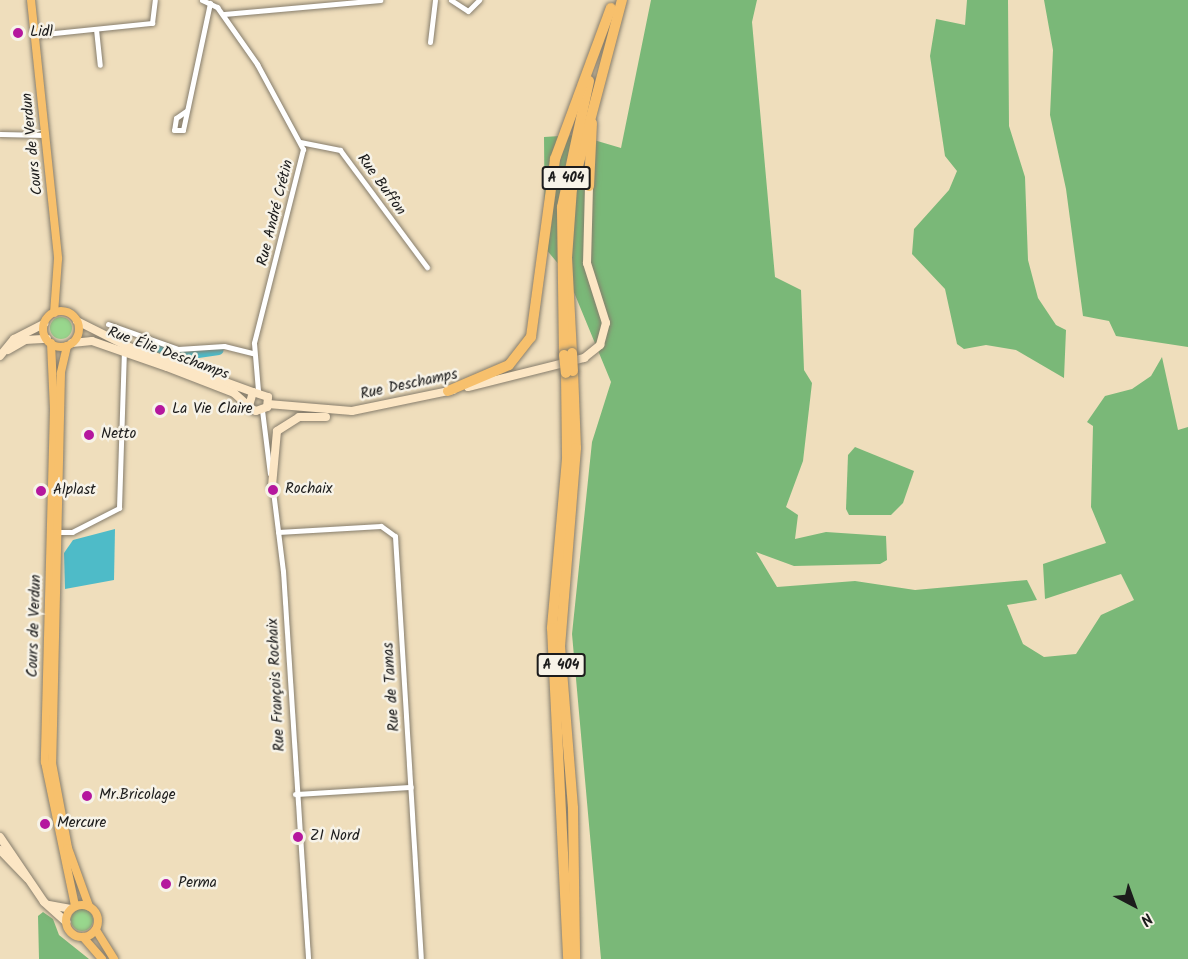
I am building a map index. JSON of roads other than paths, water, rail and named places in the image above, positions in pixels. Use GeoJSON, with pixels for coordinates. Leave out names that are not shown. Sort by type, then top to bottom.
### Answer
{"type":"FeatureCollection","features":[{"type":"Feature","properties":{"kind":"highway"},"geometry":{"type":"LineString","coordinates":[[589,186],[590,135],[616,4]]}},
{"type":"Feature","properties":{"kind":"highway"},"geometry":{"type":"LineString","coordinates":[[448,391],[509,364],[531,337],[555,159],[616,4]]}},
{"type":"Feature","properties":{"kind":"highway","name":"A 404"},"geometry":{"type":"LineString","coordinates":[[575,959],[573,827],[560,646],[576,448],[559,254],[564,190],[616,4]]}},
{"type":"Feature","properties":{"kind":"highway","name":"A 404"},"geometry":{"type":"LineString","coordinates":[[568,959],[552,628],[567,459],[569,372]]}},
{"type":"Feature","properties":{"kind":"main road","name":"Cours de Verdun"},"geometry":{"type":"LineString","coordinates":[[31,0],[59,286],[68,312]]}},
{"type":"Feature","properties":{"kind":"main road","name":"Rue Deschamps"},"geometry":{"type":"LineString","coordinates":[[265,407],[334,412],[393,404],[584,358],[600,345],[605,328],[587,263],[589,186]]}},
{"type":"Feature","properties":{"kind":"main road","name":"Cours de Verdun"},"geometry":{"type":"LineString","coordinates":[[54,313],[59,286]]}},
{"type":"Feature","properties":{"kind":"main road"},"geometry":{"type":"LineString","coordinates":[[68,312],[77,321],[70,344],[25,340],[0,357],[14,339],[44,324],[54,313],[68,312]]}},
{"type":"Feature","properties":{"kind":"main road","name":"Rue Élie Deschamps"},"geometry":{"type":"LineString","coordinates":[[77,321],[127,346],[256,392]]}},
{"type":"Feature","properties":{"kind":"main road"},"geometry":{"type":"LineString","coordinates":[[44,324],[49,341]]}},
{"type":"Feature","properties":{"kind":"main road","name":"Rue Élie Deschamps"},"geometry":{"type":"LineString","coordinates":[[70,344],[86,340],[124,351],[223,388],[249,406],[265,407]]}},
{"type":"Feature","properties":{"kind":"main road","name":"Cours de Verdun"},"geometry":{"type":"LineString","coordinates":[[49,341],[54,391],[47,719],[51,807],[73,908]]}},
{"type":"Feature","properties":{"kind":"main road","name":"Cours de Verdun"},"geometry":{"type":"LineString","coordinates":[[47,719],[52,689],[62,364],[70,344]]}},
{"type":"Feature","properties":{"kind":"main road"},"geometry":{"type":"LineString","coordinates":[[249,406],[256,392],[266,394],[265,407]]}},
{"type":"Feature","properties":{"kind":"main road"},"geometry":{"type":"LineString","coordinates":[[272,486],[272,442],[286,422],[393,404]]}},
{"type":"Feature","properties":{"kind":"main road"},"geometry":{"type":"LineString","coordinates":[[47,659],[52,689]]}},
{"type":"Feature","properties":{"kind":"main road"},"geometry":{"type":"LineString","coordinates":[[47,719],[54,776],[68,848],[89,906],[98,916],[96,930],[114,959]]}},
{"type":"Feature","properties":{"kind":"main road"},"geometry":{"type":"LineString","coordinates":[[0,837],[36,886],[46,905],[66,922],[71,933],[83,938],[102,959]]}},
{"type":"Feature","properties":{"kind":"main road"},"geometry":{"type":"LineString","coordinates":[[0,844],[15,859]]}},
{"type":"Feature","properties":{"kind":"main road"},"geometry":{"type":"LineString","coordinates":[[0,850],[36,886]]}},
{"type":"Feature","properties":{"kind":"main road"},"geometry":{"type":"LineString","coordinates":[[46,905],[73,908],[89,906]]}},
{"type":"Feature","properties":{"kind":"main road"},"geometry":{"type":"LineString","coordinates":[[66,922],[73,908]]}},
{"type":"Feature","properties":{"kind":"main road"},"geometry":{"type":"LineString","coordinates":[[83,938],[96,930]]}},
{"type":"Feature","properties":{"kind":"street"},"geometry":{"type":"LineString","coordinates":[[35,35],[152,23],[154,0]]}},
{"type":"Feature","properties":{"kind":"street","name":"Rue André Crétin"},"geometry":{"type":"LineString","coordinates":[[202,0],[224,14],[300,142],[302,164],[253,353],[256,392]]}},
{"type":"Feature","properties":{"kind":"street"},"geometry":{"type":"LineString","coordinates":[[224,14],[380,0]]}},
{"type":"Feature","properties":{"kind":"street"},"geometry":{"type":"LineString","coordinates":[[430,42],[435,0]]}},
{"type":"Feature","properties":{"kind":"street"},"geometry":{"type":"LineString","coordinates":[[451,0],[468,11],[479,0]]}},
{"type":"Feature","properties":{"kind":"street"},"geometry":{"type":"LineString","coordinates":[[186,111],[210,3]]}},
{"type":"Feature","properties":{"kind":"street"},"geometry":{"type":"LineString","coordinates":[[96,29],[100,65]]}},
{"type":"Feature","properties":{"kind":"street"},"geometry":{"type":"LineString","coordinates":[[0,134],[45,135]]}},
{"type":"Feature","properties":{"kind":"street","name":"Rue Buffon"},"geometry":{"type":"LineString","coordinates":[[300,142],[340,150],[427,267]]}},
{"type":"Feature","properties":{"kind":"street"},"geometry":{"type":"LineString","coordinates":[[108,324],[178,349],[224,346],[253,353]]}},
{"type":"Feature","properties":{"kind":"street"},"geometry":{"type":"LineString","coordinates":[[58,532],[72,532],[119,508],[124,351]]}},
{"type":"Feature","properties":{"kind":"street","name":"Rue François Rochaix"},"geometry":{"type":"LineString","coordinates":[[265,407],[278,532],[308,959]]}},
{"type":"Feature","properties":{"kind":"street","name":"Rue de Tamas"},"geometry":{"type":"LineString","coordinates":[[278,532],[381,526],[394,536],[421,959]]}},
{"type":"Feature","properties":{"kind":"street"},"geometry":{"type":"LineString","coordinates":[[295,794],[411,787]]}},
{"type":"Feature","properties":{"kind":"water"},"geometry":{"type":"Polygon","coordinates":[[[115,529],[114,580],[65,589],[64,553],[73,540],[115,529]]]}},
{"type":"Feature","properties":{"kind":"waterway"},"geometry":{"type":"LineString","coordinates":[[157,349],[178,356],[219,350]]}},
{"type":"Feature","properties":{"kind":"place","name":"Lidl"},"geometry":{"type":"Point","coordinates":[18,33]}},
{"type":"Feature","properties":{"kind":"place","name":"La Vie Claire"},"geometry":{"type":"Point","coordinates":[160,410]}},
{"type":"Feature","properties":{"kind":"place","name":"Netto"},"geometry":{"type":"Point","coordinates":[89,435]}},
{"type":"Feature","properties":{"kind":"place","name":"Rochaix"},"geometry":{"type":"Point","coordinates":[273,490]}},
{"type":"Feature","properties":{"kind":"place","name":"Alplast"},"geometry":{"type":"Point","coordinates":[41,491]}},
{"type":"Feature","properties":{"kind":"place","name":"Mr.Bricolage"},"geometry":{"type":"Point","coordinates":[87,796]}},
{"type":"Feature","properties":{"kind":"place","name":"Mercure"},"geometry":{"type":"Point","coordinates":[45,824]}},
{"type":"Feature","properties":{"kind":"place","name":"ZI Nord"},"geometry":{"type":"Point","coordinates":[298,837]}},
{"type":"Feature","properties":{"kind":"place","name":"Perma"},"geometry":{"type":"Point","coordinates":[166,884]}}]}
